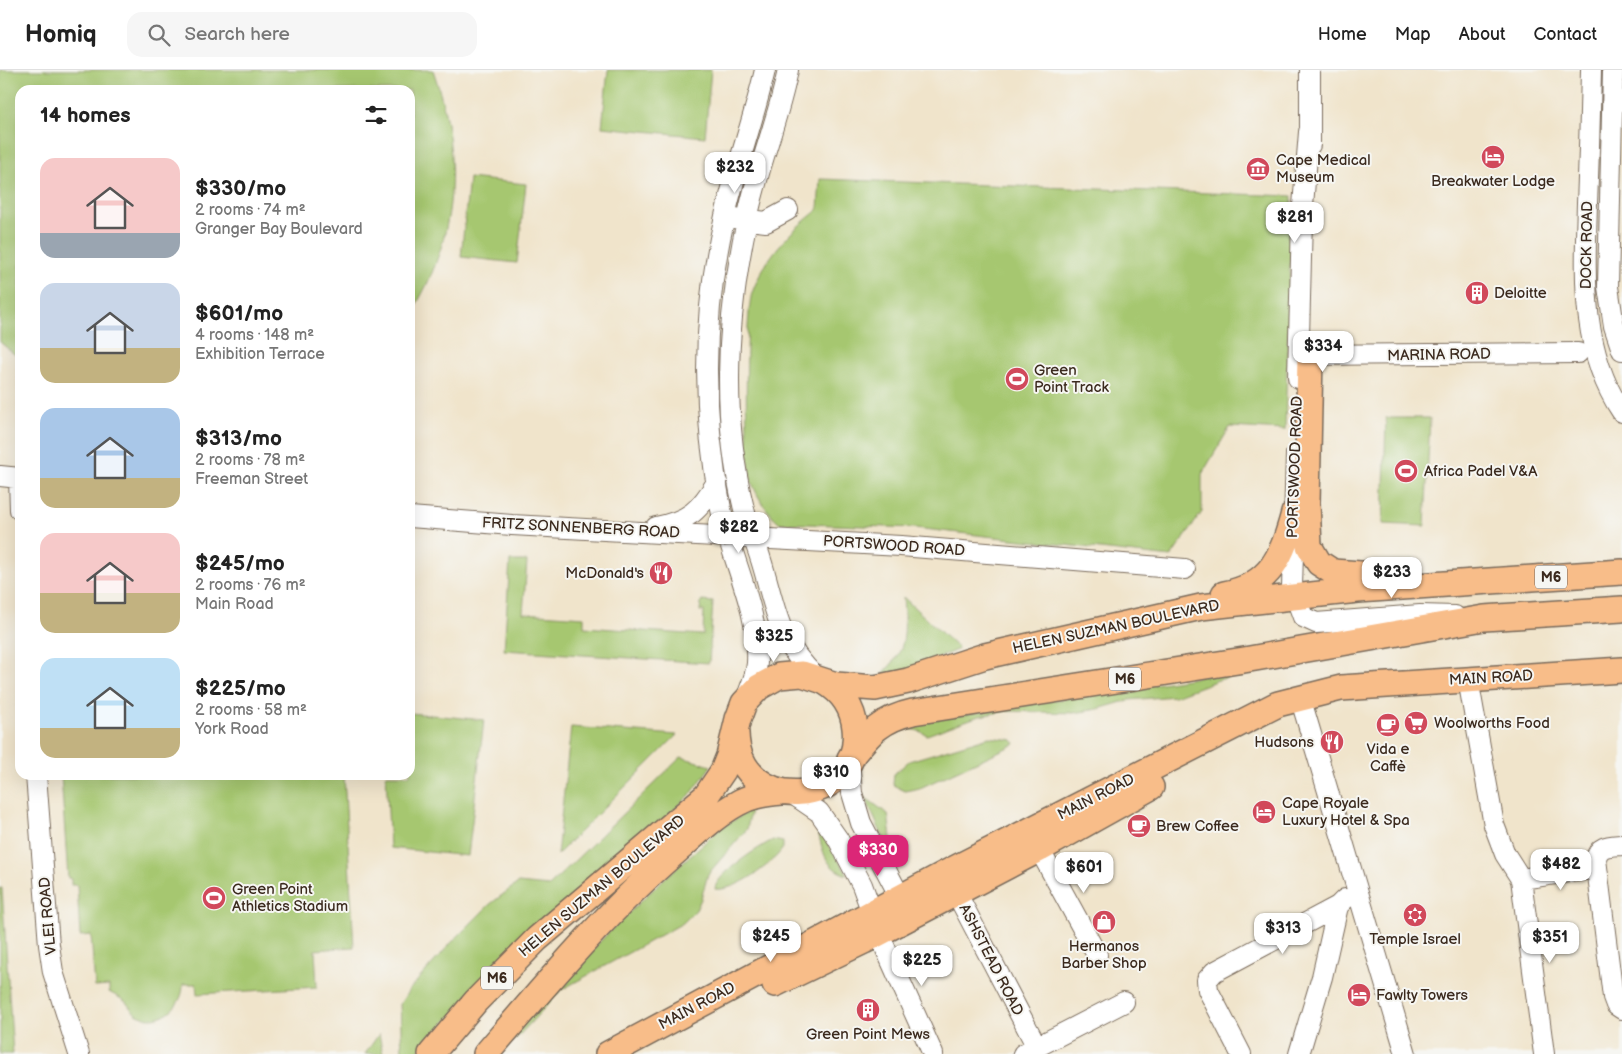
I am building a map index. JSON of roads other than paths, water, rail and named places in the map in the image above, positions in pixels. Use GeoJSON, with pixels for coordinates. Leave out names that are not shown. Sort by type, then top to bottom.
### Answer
{"type":"FeatureCollection","features":[{"type":"Feature","properties":{"kind":"main road"},"geometry":{"type":"LineString","coordinates":[[1305,356],[1309,546],[1315,559],[1325,569],[1342,574],[1452,574],[1479,581]]}},
{"type":"Feature","properties":{"kind":"main road"},"geometry":{"type":"LineString","coordinates":[[1168,613],[1208,597],[1238,591],[1263,577],[1279,559],[1294,513]]}},
{"type":"Feature","properties":{"kind":"main road","name":"HELEN SUZMAN BOULEVARD"},"geometry":{"type":"LineString","coordinates":[[431,1054],[476,1001],[537,939],[706,796],[723,771],[744,704],[758,687],[776,677],[799,674],[865,688],[891,685],[984,656],[1168,613],[1294,595],[1622,572]]}},
{"type":"Feature","properties":{"kind":"main road","name":"HELEN SUZMAN BOULEVARD"},"geometry":{"type":"LineString","coordinates":[[486,1054],[590,935],[629,894],[672,855],[737,803],[755,796],[809,792],[825,786],[839,775],[878,726],[891,718],[906,714],[1244,660],[1484,618],[1622,609]]}},
{"type":"Feature","properties":{"kind":"main road","name":"MAIN ROAD"},"geometry":{"type":"LineString","coordinates":[[608,1054],[876,922],[1170,768],[1278,720],[1302,704],[1343,704],[1468,686],[1622,670]]}},
{"type":"Feature","properties":{"kind":"main road","name":"HELEN SUZMAN BOULEVARD"},"geometry":{"type":"LineString","coordinates":[[821,680],[842,696],[853,716],[856,734],[850,759]]}},
{"type":"Feature","properties":{"kind":"main road","name":"MAIN ROAD"},"geometry":{"type":"LineString","coordinates":[[1468,686],[1622,684]]}},
{"type":"Feature","properties":{"kind":"main road","name":"HELEN SUZMAN BOULEVARD"},"geometry":{"type":"LineString","coordinates":[[736,730],[738,750],[746,768],[759,782],[786,793]]}},
{"type":"Feature","properties":{"kind":"main road","name":"MAIN ROAD"},"geometry":{"type":"LineString","coordinates":[[639,1054],[801,970],[876,922]]}},
{"type":"Feature","properties":{"kind":"street"},"geometry":{"type":"LineString","coordinates":[[744,704],[755,675],[756,644],[735,555],[727,536],[717,482],[708,398],[707,354],[714,272],[725,216],[765,70]]}},
{"type":"Feature","properties":{"kind":"street"},"geometry":{"type":"LineString","coordinates":[[788,70],[783,97],[757,177],[747,220],[733,308],[730,398],[738,478],[753,537],[784,638],[797,658],[821,680]]}},
{"type":"Feature","properties":{"kind":"street","name":"PORTSWOOD ROAD"},"geometry":{"type":"LineString","coordinates":[[1310,70],[1309,132],[1312,217],[1294,513],[1291,579],[1294,595],[1303,617],[1316,623],[1420,615],[1484,618]]}},
{"type":"Feature","properties":{"kind":"street","name":"DOCK ROAD"},"geometry":{"type":"LineString","coordinates":[[1591,70],[1586,261],[1588,316],[1592,341],[1604,378],[1622,412]]}},
{"type":"Feature","properties":{"kind":"street","name":"DOCK ROAD"},"geometry":{"type":"LineString","coordinates":[[1613,70],[1608,287],[1622,350]]}},
{"type":"Feature","properties":{"kind":"street"},"geometry":{"type":"LineString","coordinates":[[725,216],[766,222],[788,210]]}},
{"type":"Feature","properties":{"kind":"street","name":"MARINA ROAD"},"geometry":{"type":"LineString","coordinates":[[1305,356],[1578,353]]}},
{"type":"Feature","properties":{"kind":"street"},"geometry":{"type":"LineString","coordinates":[[0,476],[15,478]]}},
{"type":"Feature","properties":{"kind":"street"},"geometry":{"type":"LineString","coordinates":[[635,531],[672,524],[690,516],[703,504],[717,482]]}},
{"type":"Feature","properties":{"kind":"street","name":"FRITZ SONNENBERG ROAD"},"geometry":{"type":"LineString","coordinates":[[415,517],[512,525],[753,537]]}},
{"type":"Feature","properties":{"kind":"street","name":"PORTSWOOD ROAD"},"geometry":{"type":"LineString","coordinates":[[753,537],[972,551],[1185,569]]}},
{"type":"Feature","properties":{"kind":"street"},"geometry":{"type":"LineString","coordinates":[[1468,686],[1494,825],[1505,854],[1521,879],[1544,1054]]}},
{"type":"Feature","properties":{"kind":"street"},"geometry":{"type":"LineString","coordinates":[[1302,704],[1406,1054]]}},
{"type":"Feature","properties":{"kind":"street"},"geometry":{"type":"LineString","coordinates":[[850,759],[852,793],[861,823],[905,906]]}},
{"type":"Feature","properties":{"kind":"street","name":"VLEI ROAD"},"geometry":{"type":"LineString","coordinates":[[36,780],[49,945],[54,972],[80,1054]]}},
{"type":"Feature","properties":{"kind":"street"},"geometry":{"type":"LineString","coordinates":[[786,793],[811,806],[824,817],[862,885],[933,1054]]}},
{"type":"Feature","properties":{"kind":"street"},"geometry":{"type":"LineString","coordinates":[[1034,840],[1097,956]]}},
{"type":"Feature","properties":{"kind":"street"},"geometry":{"type":"LineString","coordinates":[[1622,845],[1605,846],[1600,850],[1596,859],[1612,997],[1616,1005],[1622,1009]]}},
{"type":"Feature","properties":{"kind":"street"},"geometry":{"type":"LineString","coordinates":[[1521,879],[1596,868]]}},
{"type":"Feature","properties":{"kind":"street","name":"ASHSTEAD ROAD"},"geometry":{"type":"LineString","coordinates":[[951,882],[1030,1050]]}},
{"type":"Feature","properties":{"kind":"street"},"geometry":{"type":"LineString","coordinates":[[1241,1054],[1208,990],[1206,980],[1214,972],[1338,906],[1356,889]]}},
{"type":"Feature","properties":{"kind":"street"},"geometry":{"type":"LineString","coordinates":[[1298,1054],[1322,977],[1338,906]]}},
{"type":"Feature","properties":{"kind":"street"},"geometry":{"type":"LineString","coordinates":[[1030,1050],[1124,1002]]}},
{"type":"Feature","properties":{"kind":"place","name":"Breakwater Lodge"},"geometry":{"type":"Point","coordinates":[1493,157]}},
{"type":"Feature","properties":{"kind":"place","name":"Cape Medical Museum"},"geometry":{"type":"Point","coordinates":[1258,169]}},
{"type":"Feature","properties":{"kind":"place","name":"Deloitte"},"geometry":{"type":"Point","coordinates":[1477,293]}},
{"type":"Feature","properties":{"kind":"place","name":"Green Point Track"},"geometry":{"type":"Point","coordinates":[1017,379]}},
{"type":"Feature","properties":{"kind":"place","name":"Africa Padel V&A"},"geometry":{"type":"Point","coordinates":[1406,471]}},
{"type":"Feature","properties":{"kind":"place","name":"McDonald's"},"geometry":{"type":"Point","coordinates":[661,573]}},
{"type":"Feature","properties":{"kind":"place","name":"Woolworths Food"},"geometry":{"type":"Point","coordinates":[1416,723]}},
{"type":"Feature","properties":{"kind":"place","name":"Vida e Caffè"},"geometry":{"type":"Point","coordinates":[1388,725]}},
{"type":"Feature","properties":{"kind":"place","name":"Hudsons"},"geometry":{"type":"Point","coordinates":[1332,742]}},
{"type":"Feature","properties":{"kind":"place","name":"Cape Royale Luxury Hotel & Spa"},"geometry":{"type":"Point","coordinates":[1264,812]}},
{"type":"Feature","properties":{"kind":"place","name":"Brew Coffee"},"geometry":{"type":"Point","coordinates":[1139,826]}},
{"type":"Feature","properties":{"kind":"place","name":"Green Point Athletics Stadium"},"geometry":{"type":"Point","coordinates":[214,898]}},
{"type":"Feature","properties":{"kind":"place","name":"Temple Israel"},"geometry":{"type":"Point","coordinates":[1415,915]}},
{"type":"Feature","properties":{"kind":"place","name":"Hermanos Barber Shop"},"geometry":{"type":"Point","coordinates":[1104,922]}},
{"type":"Feature","properties":{"kind":"place","name":"Fawlty Towers"},"geometry":{"type":"Point","coordinates":[1359,995]}},
{"type":"Feature","properties":{"kind":"place","name":"Green Point Mews"},"geometry":{"type":"Point","coordinates":[868,1010]}}]}
